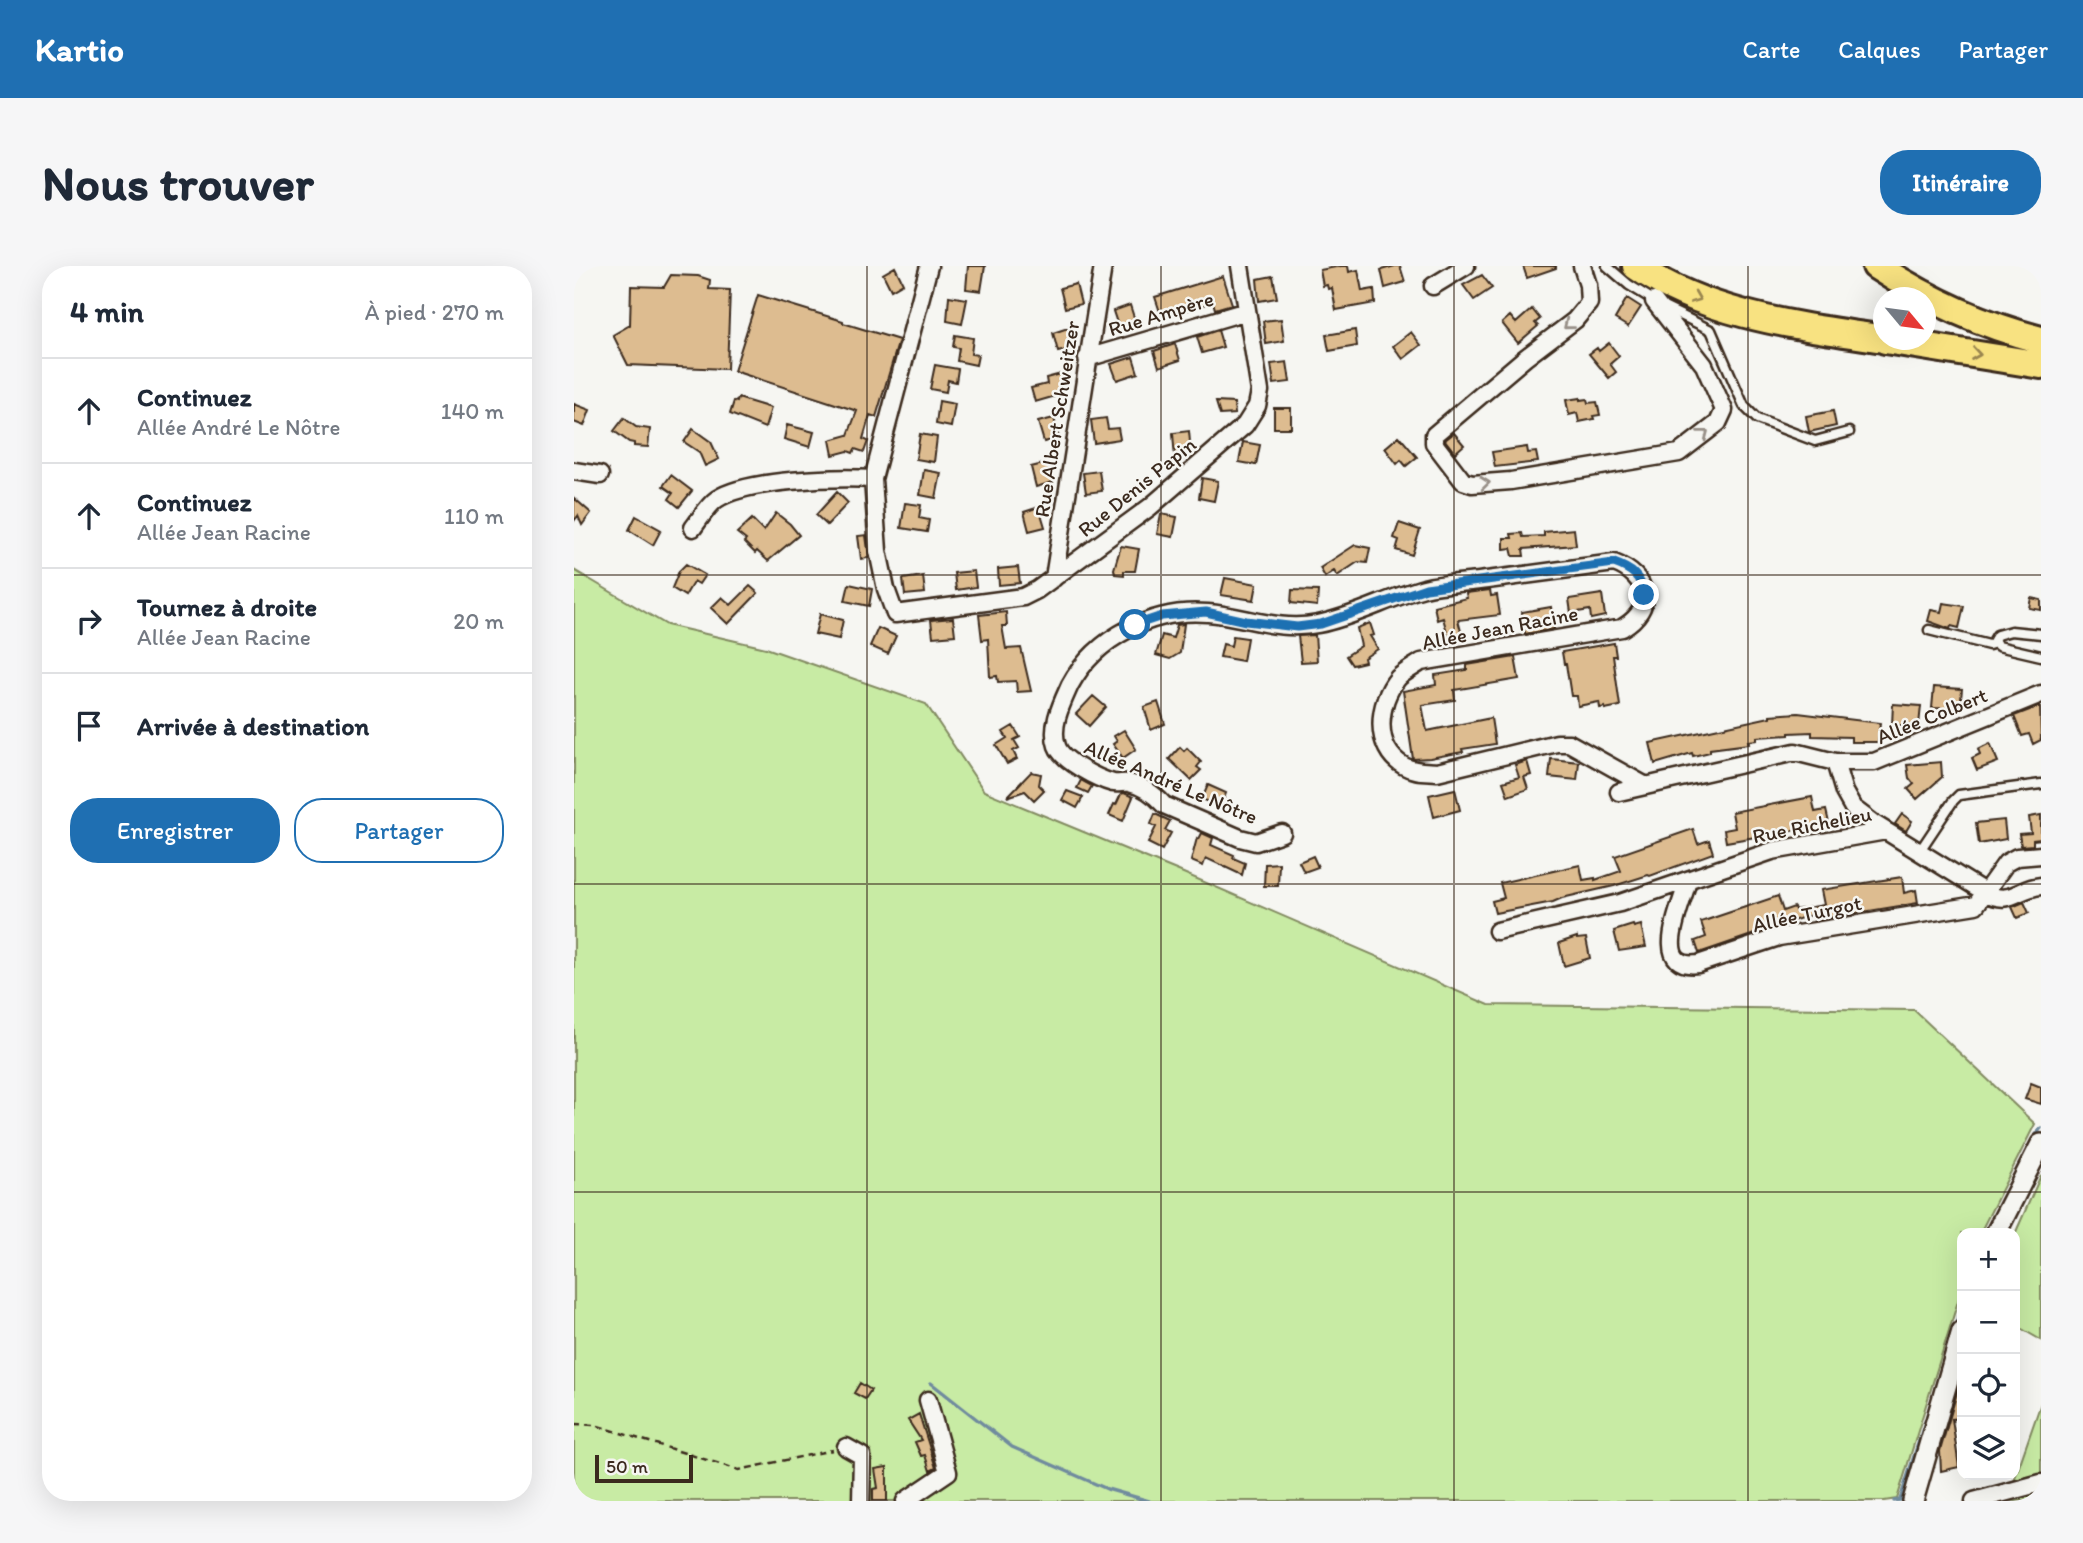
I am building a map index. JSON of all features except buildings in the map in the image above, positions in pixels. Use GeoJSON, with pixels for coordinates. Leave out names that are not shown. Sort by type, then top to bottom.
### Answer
{"type":"FeatureCollection","features":[{"type":"Feature","properties":{"kind":"highway"},"geometry":{"type":"LineString","coordinates":[[1636,266],[1697,300],[1798,325],[1873,337]]}},
{"type":"Feature","properties":{"kind":"highway"},"geometry":{"type":"LineString","coordinates":[[1853,266],[1887,287]]}},
{"type":"Feature","properties":{"kind":"highway"},"geometry":{"type":"LineString","coordinates":[[1876,266],[1924,294],[1972,317],[2041,340]]}},
{"type":"Feature","properties":{"kind":"highway"},"geometry":{"type":"LineString","coordinates":[[1936,313],[1955,323],[2041,353]]}},
{"type":"Feature","properties":{"kind":"highway"},"geometry":{"type":"LineString","coordinates":[[1936,348],[2041,365]]}},
{"type":"Feature","properties":{"kind":"street"},"geometry":{"type":"LineString","coordinates":[[693,528],[716,499],[738,490],[825,478],[873,479],[929,266]]}},
{"type":"Feature","properties":{"kind":"street","name":"Rue Albert Schweitzer"},"geometry":{"type":"LineString","coordinates":[[1054,578],[1103,266]]}},
{"type":"Feature","properties":{"kind":"street","name":"Rue Denis Papin"},"geometry":{"type":"LineString","coordinates":[[873,479],[878,551],[886,589],[895,614],[1023,597],[1037,590],[1150,507],[1245,425],[1257,406],[1260,391],[1240,266]]}},
{"type":"Feature","properties":{"kind":"street"},"geometry":{"type":"LineString","coordinates":[[1433,286],[1466,266]]}},
{"type":"Feature","properties":{"kind":"street"},"geometry":{"type":"LineString","coordinates":[[1582,266],[1588,285],[1589,303],[1575,320],[1525,358],[1434,435],[1434,443],[1463,481],[1472,484],[1511,481],[1679,453],[1718,423],[1724,410],[1704,365],[1654,300]]}},
{"type":"Feature","properties":{"kind":"street","name":"Rue Ampère"},"geometry":{"type":"LineString","coordinates":[[1087,358],[1247,311]]}},
{"type":"Feature","properties":{"kind":"street"},"geometry":{"type":"LineString","coordinates":[[574,471],[600,475]]}},
{"type":"Feature","properties":{"kind":"street","name":"Allée Jean Racine"},"geometry":{"type":"LineString","coordinates":[[1399,596],[1426,588],[1614,563],[1631,571],[1638,577],[1644,595],[1643,605],[1632,622],[1622,628],[1421,662],[1399,678],[1392,689],[1384,708],[1381,732],[1385,746],[1392,756],[1405,767],[1420,771],[1437,772],[1557,743],[1569,743],[1646,786]]}},
{"type":"Feature","properties":{"kind":"street","name":"Allée André Le Nôtre"},"geometry":{"type":"LineString","coordinates":[[1282,832],[1256,842],[1240,838],[1164,805],[1156,795],[1129,783],[1113,783],[1070,762],[1062,756],[1056,744],[1055,728],[1061,705],[1072,682],[1087,661],[1113,638],[1135,625],[1162,616],[1206,612],[1246,621],[1297,627],[1321,624],[1399,596]]}},
{"type":"Feature","properties":{"kind":"street","name":"Allée Colbert"},"geometry":{"type":"LineString","coordinates":[[1619,792],[1795,752],[1835,762],[1874,762],[2041,694]]}},
{"type":"Feature","properties":{"kind":"street"},"geometry":{"type":"LineString","coordinates":[[1835,762],[1844,792],[1853,807],[1886,831]]}},
{"type":"Feature","properties":{"kind":"street","name":"Rue Richelieu"},"geometry":{"type":"LineString","coordinates":[[1497,930],[1620,903],[1772,850],[1886,831],[1998,900],[2041,886]]}},
{"type":"Feature","properties":{"kind":"street"},"geometry":{"type":"LineString","coordinates":[[1986,893],[2006,863],[2017,858],[2041,855]]}},
{"type":"Feature","properties":{"kind":"street","name":"Allée Turgot"},"geometry":{"type":"LineString","coordinates":[[1688,880],[1677,911],[1671,947],[1676,958],[1688,965],[1779,937],[1976,905],[1986,893]]}},
{"type":"Feature","properties":{"kind":"street"},"geometry":{"type":"LineString","coordinates":[[1999,1228],[2041,1144]]}},
{"type":"Feature","properties":{"kind":"street"},"geometry":{"type":"LineString","coordinates":[[1913,1501],[1957,1348]]}},
{"type":"Feature","properties":{"kind":"street"},"geometry":{"type":"LineString","coordinates":[[905,1501],[948,1472],[928,1400]]}},
{"type":"Feature","properties":{"kind":"street"},"geometry":{"type":"LineString","coordinates":[[846,1447],[862,1456],[861,1501]]}},
{"type":"Feature","properties":{"kind":"street"},"geometry":{"type":"LineString","coordinates":[[1974,1501],[2041,1483]]}},
{"type":"Feature","properties":{"kind":"lane"},"geometry":{"type":"LineString","coordinates":[[1607,266],[1629,285],[1676,314],[1711,330],[1744,406],[1757,419],[1815,441],[1849,432]]}},
{"type":"Feature","properties":{"kind":"lane"},"geometry":{"type":"LineString","coordinates":[[1929,629],[1989,645],[1996,643]]}},
{"type":"Feature","properties":{"kind":"lane"},"geometry":{"type":"LineString","coordinates":[[2041,634],[2011,631],[1997,635],[1994,640],[1998,646],[2041,656]]}},
{"type":"Feature","properties":{"kind":"lane"},"geometry":{"type":"LineString","coordinates":[[1919,852],[1959,795],[2041,784]]}},
{"type":"Feature","properties":{"kind":"path"},"geometry":{"type":"LineString","coordinates":[[574,1424],[595,1425],[738,1470],[846,1447]]}},
{"type":"Feature","properties":{"kind":"green space"},"geometry":{"type":"Polygon","coordinates":[[[574,570],[667,625],[766,648],[926,704],[984,791],[1181,872],[1489,1005],[1914,1010],[2035,1124],[1983,1228],[1957,1228],[1957,1304],[1897,1499],[574,1501],[574,570]]]}},
{"type":"Feature","properties":{"kind":"green space"},"geometry":{"type":"Polygon","coordinates":[[[2041,1175],[2041,1340],[2020,1328],[2020,1228],[2018,1228],[2041,1175]]]}},
{"type":"Feature","properties":{"kind":"green space"},"geometry":{"type":"Polygon","coordinates":[[[2041,1403],[2041,1501],[2007,1501],[2014,1480],[2020,1480],[2020,1464],[2041,1403]]]}},
{"type":"Feature","properties":{"kind":"waterway"},"geometry":{"type":"LineString","coordinates":[[2032,1140],[2041,1128]]}},
{"type":"Feature","properties":{"kind":"waterway"},"geometry":{"type":"LineString","coordinates":[[1955,1327],[1957,1321]]}},
{"type":"Feature","properties":{"kind":"waterway"},"geometry":{"type":"LineString","coordinates":[[931,1383],[1012,1447],[1107,1489],[1149,1501]]}},
{"type":"Feature","properties":{"kind":"waterway"},"geometry":{"type":"LineString","coordinates":[[1894,1501],[1900,1500],[1935,1391]]}},
{"type":"Feature","properties":{"kind":"route"},"geometry":{"type":"LineString","coordinates":[[1135,625],[1162,616],[1206,612],[1246,621],[1297,627],[1321,624],[1426,588],[1614,563],[1638,577],[1644,595]]}}]}
